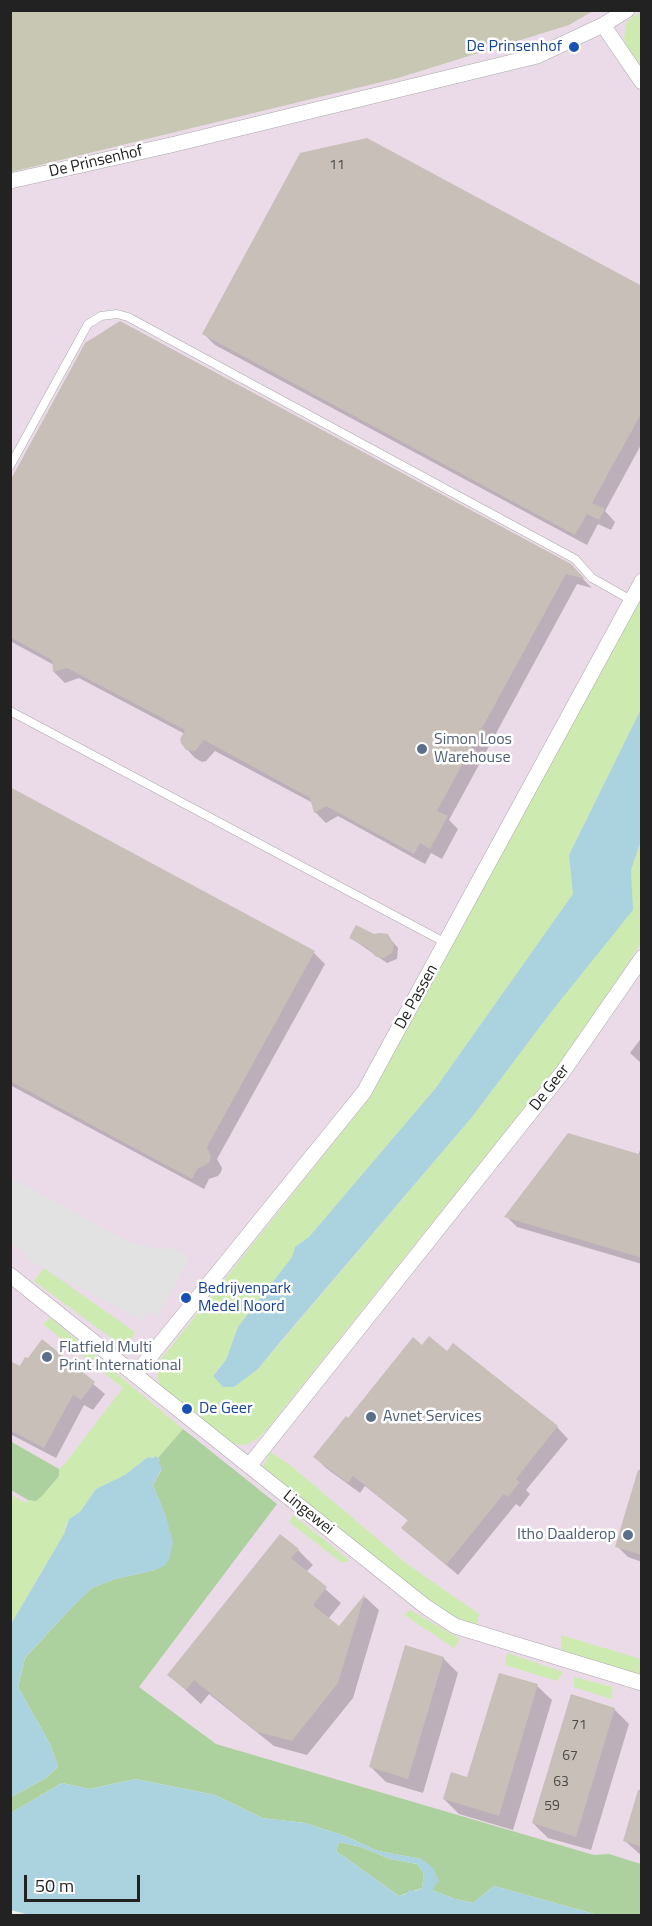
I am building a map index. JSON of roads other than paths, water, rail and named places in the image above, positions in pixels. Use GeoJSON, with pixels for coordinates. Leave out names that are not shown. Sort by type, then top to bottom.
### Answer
{"type":"FeatureCollection","features":[{"type":"Feature","properties":{"kind":"street","name":"De Prinsenhof"},"geometry":{"type":"LineString","coordinates":[[10,181],[171,145],[537,56],[603,25],[627,10]]}},
{"type":"Feature","properties":{"kind":"street"},"geometry":{"type":"LineString","coordinates":[[603,25],[642,82]]}},
{"type":"Feature","properties":{"kind":"street","name":"De Passen"},"geometry":{"type":"LineString","coordinates":[[135,1375],[364,1092],[642,581]]}},
{"type":"Feature","properties":{"kind":"street","name":"De Geer"},"geometry":{"type":"LineString","coordinates":[[249,1467],[562,1073],[642,958]]}},
{"type":"Feature","properties":{"kind":"street","name":"Lingewei"},"geometry":{"type":"LineString","coordinates":[[10,1275],[426,1607],[455,1626],[642,1683]]}},
{"type":"Feature","properties":{"kind":"lane"},"geometry":{"type":"LineString","coordinates":[[10,466],[88,324],[100,316],[117,314],[128,316],[575,559],[592,578],[632,600]]}},
{"type":"Feature","properties":{"kind":"lane"},"geometry":{"type":"LineString","coordinates":[[10,711],[446,943]]}},
{"type":"Feature","properties":{"kind":"water"},"geometry":{"type":"Polygon","coordinates":[[[641,709],[641,840],[631,870],[633,910],[551,1012],[472,1117],[258,1369],[234,1387],[223,1387],[213,1376],[226,1360],[238,1327],[292,1257],[295,1247],[309,1237],[435,1089],[573,894],[569,855],[641,709]]]}},
{"type":"Feature","properties":{"kind":"water"},"geometry":{"type":"Polygon","coordinates":[[[156,1456],[162,1468],[153,1485],[173,1542],[169,1560],[164,1566],[155,1570],[115,1579],[92,1588],[25,1658],[18,1687],[51,1746],[58,1767],[46,1778],[11,1797],[11,1624],[64,1534],[69,1519],[80,1512],[96,1489],[125,1475],[148,1457],[156,1456]]]}},
{"type":"Feature","properties":{"kind":"water"},"geometry":{"type":"Polygon","coordinates":[[[135,1779],[215,1795],[262,1818],[305,1823],[345,1836],[378,1851],[422,1859],[433,1868],[439,1881],[432,1890],[455,1899],[473,1903],[494,1886],[598,1915],[33,1916],[11,1910],[11,1813],[62,1783],[90,1789],[135,1779]],[[339,1842],[336,1851],[399,1896],[406,1894],[409,1890],[415,1891],[422,1888],[424,1873],[417,1864],[390,1859],[361,1847],[339,1842]]]}},
{"type":"Feature","properties":{"kind":"place","name":"De Prinsenhof"},"geometry":{"type":"Point","coordinates":[574,47]}},
{"type":"Feature","properties":{"kind":"place","name":"Simon Loos Warehouse"},"geometry":{"type":"Point","coordinates":[422,749]}},
{"type":"Feature","properties":{"kind":"place","name":"Bedrijvenpark Medel Noord"},"geometry":{"type":"Point","coordinates":[186,1298]}},
{"type":"Feature","properties":{"kind":"place","name":"Flatfield Multi Print International"},"geometry":{"type":"Point","coordinates":[47,1357]}},
{"type":"Feature","properties":{"kind":"place","name":"De Geer"},"geometry":{"type":"Point","coordinates":[187,1409]}},
{"type":"Feature","properties":{"kind":"place","name":"Avnet Services"},"geometry":{"type":"Point","coordinates":[371,1417]}},
{"type":"Feature","properties":{"kind":"place","name":"Itho Daalderop"},"geometry":{"type":"Point","coordinates":[628,1535]}}]}
